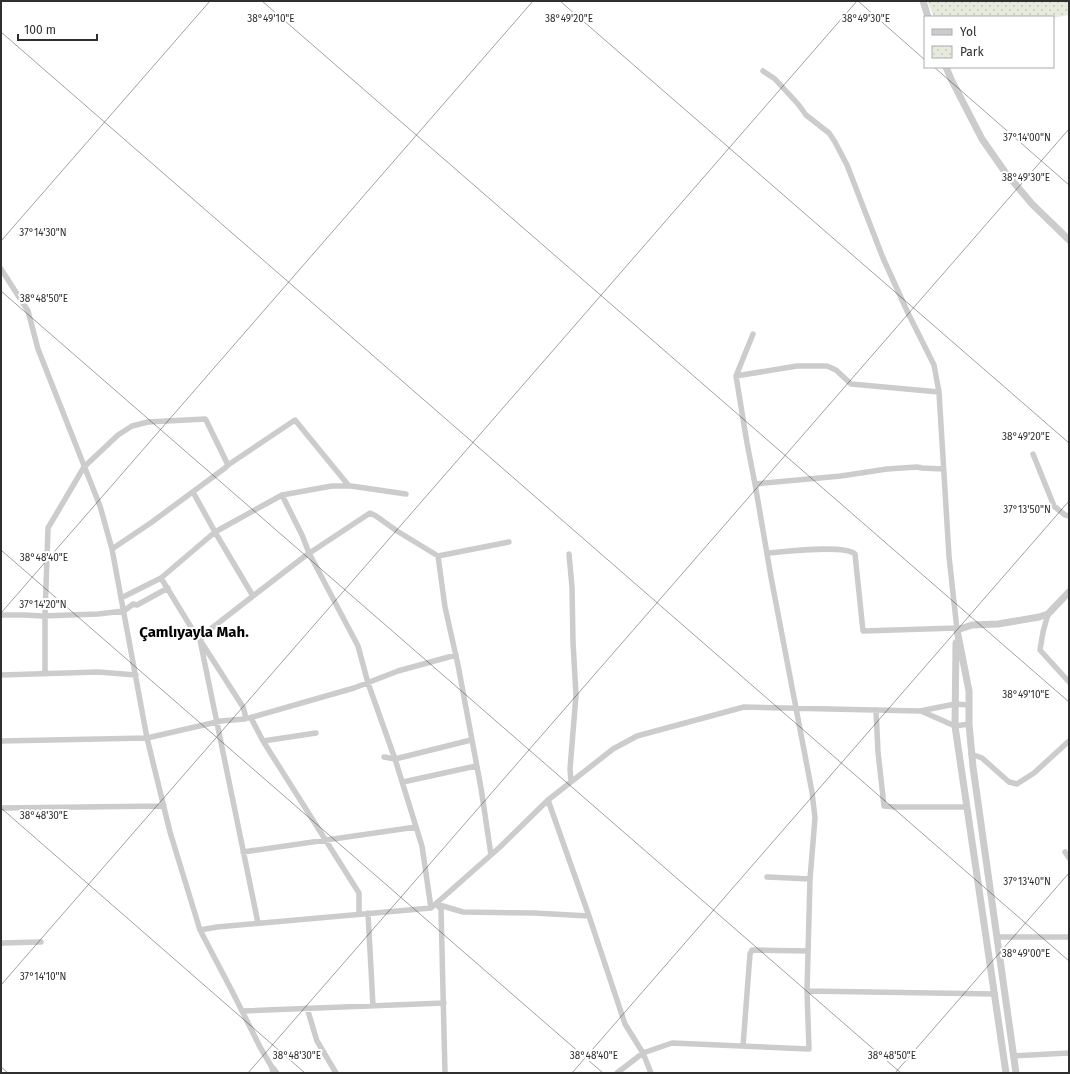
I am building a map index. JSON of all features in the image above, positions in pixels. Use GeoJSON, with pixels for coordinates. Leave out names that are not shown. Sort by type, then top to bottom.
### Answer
{"type":"FeatureCollection","features":[{"type":"Feature","properties":{"kind":"street"},"geometry":{"type":"LineString","coordinates":[[923,1],[928,16]]}},
{"type":"Feature","properties":{"kind":"street"},"geometry":{"type":"LineString","coordinates":[[946,68],[982,139],[1005,172],[1032,204],[1069,240]]}},
{"type":"Feature","properties":{"kind":"street"},"geometry":{"type":"LineString","coordinates":[[763,71],[775,79],[806,115],[829,133],[835,142],[847,166],[883,258],[934,365],[939,392],[949,556],[957,629],[968,691],[972,767],[1016,1073]]}},
{"type":"Feature","properties":{"kind":"street"},"geometry":{"type":"LineString","coordinates":[[1,269],[28,311],[38,349],[100,506],[112,549],[148,738],[170,832],[200,930],[274,1072]]}},
{"type":"Feature","properties":{"kind":"street"},"geometry":{"type":"LineString","coordinates":[[617,1073],[643,1053],[672,1043],[809,1049],[807,991],[808,951],[810,879],[815,818],[812,792],[795,709],[736,376],[753,334]]}},
{"type":"Feature","properties":{"kind":"street"},"geometry":{"type":"LineString","coordinates":[[736,376],[797,366],[827,366],[836,370],[851,384],[939,392]]}},
{"type":"Feature","properties":{"kind":"street"},"geometry":{"type":"LineString","coordinates":[[45,673],[48,528],[84,467],[118,436],[132,426],[148,422],[205,419],[228,465]]}},
{"type":"Feature","properties":{"kind":"street"},"geometry":{"type":"LineString","coordinates":[[112,549],[152,522],[228,465],[295,420],[349,486]]}},
{"type":"Feature","properties":{"kind":"street"},"geometry":{"type":"LineString","coordinates":[[1033,454],[1054,506],[1064,515],[1069,516]]}},
{"type":"Feature","properties":{"kind":"street"},"geometry":{"type":"LineString","coordinates":[[755,484],[841,476],[887,469],[917,467],[943,469]]}},
{"type":"Feature","properties":{"kind":"street"},"geometry":{"type":"LineString","coordinates":[[121,598],[161,578],[215,532],[282,496],[332,486],[349,486],[406,494]]}},
{"type":"Feature","properties":{"kind":"street"},"geometry":{"type":"LineString","coordinates":[[193,492],[253,596]]}},
{"type":"Feature","properties":{"kind":"street"},"geometry":{"type":"LineString","coordinates":[[282,496],[302,535],[309,553],[358,646],[368,683],[403,782],[422,846],[433,906]]}},
{"type":"Feature","properties":{"kind":"street"},"geometry":{"type":"LineString","coordinates":[[258,923],[200,640],[203,635],[309,553],[370,513],[438,556],[509,542]]}},
{"type":"Feature","properties":{"kind":"street"},"geometry":{"type":"LineString","coordinates":[[767,553],[823,549],[852,551],[854,554],[863,631],[957,629],[972,625],[998,624],[1039,617],[1048,614],[1069,592]]}},
{"type":"Feature","properties":{"kind":"street"},"geometry":{"type":"LineString","coordinates":[[570,554],[576,695],[570,782]]}},
{"type":"Feature","properties":{"kind":"street"},"geometry":{"type":"LineString","coordinates":[[438,556],[445,607],[456,655],[472,740],[491,855]]}},
{"type":"Feature","properties":{"kind":"street"},"geometry":{"type":"LineString","coordinates":[[161,578],[243,707],[246,714],[245,719]]}},
{"type":"Feature","properties":{"kind":"street"},"geometry":{"type":"LineString","coordinates":[[1,615],[25,614],[45,616],[98,614],[124,610],[133,604],[137,604],[168,588]]}},
{"type":"Feature","properties":{"kind":"street"},"geometry":{"type":"LineString","coordinates":[[1048,614],[1040,650],[1069,682]]}},
{"type":"Feature","properties":{"kind":"street"},"geometry":{"type":"LineString","coordinates":[[957,629],[955,726],[1006,1073]]}},
{"type":"Feature","properties":{"kind":"street"},"geometry":{"type":"LineString","coordinates":[[1,741],[148,738],[216,722],[251,718],[354,688],[398,671],[456,655]]}},
{"type":"Feature","properties":{"kind":"street"},"geometry":{"type":"LineString","coordinates":[[1,675],[98,672],[136,675]]}},
{"type":"Feature","properties":{"kind":"street"},"geometry":{"type":"LineString","coordinates":[[433,906],[491,855],[548,800],[613,749],[637,736],[744,707],[920,711],[955,704],[969,705]]}},
{"type":"Feature","properties":{"kind":"street"},"geometry":{"type":"LineString","coordinates":[[876,710],[878,752],[884,806],[967,807]]}},
{"type":"Feature","properties":{"kind":"street"},"geometry":{"type":"LineString","coordinates":[[920,711],[955,726],[969,724]]}},
{"type":"Feature","properties":{"kind":"street"},"geometry":{"type":"LineString","coordinates":[[251,718],[263,741],[324,840],[359,893],[359,914]]}},
{"type":"Feature","properties":{"kind":"street"},"geometry":{"type":"LineString","coordinates":[[263,741],[316,733]]}},
{"type":"Feature","properties":{"kind":"street"},"geometry":{"type":"LineString","coordinates":[[384,757],[395,759],[472,740]]}},
{"type":"Feature","properties":{"kind":"street"},"geometry":{"type":"LineString","coordinates":[[972,754],[982,758],[1009,782],[1017,784],[1034,773],[1069,741]]}},
{"type":"Feature","properties":{"kind":"street"},"geometry":{"type":"LineString","coordinates":[[403,782],[476,766]]}},
{"type":"Feature","properties":{"kind":"street"},"geometry":{"type":"LineString","coordinates":[[548,800],[625,1024],[643,1053],[651,1073]]}},
{"type":"Feature","properties":{"kind":"street"},"geometry":{"type":"LineString","coordinates":[[1,808],[164,806]]}},
{"type":"Feature","properties":{"kind":"street"},"geometry":{"type":"LineString","coordinates":[[243,852],[416,827]]}},
{"type":"Feature","properties":{"kind":"street"},"geometry":{"type":"LineString","coordinates":[[1065,852],[1069,858]]}},
{"type":"Feature","properties":{"kind":"street"},"geometry":{"type":"LineString","coordinates":[[767,877],[810,879]]}},
{"type":"Feature","properties":{"kind":"street"},"geometry":{"type":"LineString","coordinates":[[200,930],[258,923],[368,914],[433,906],[462,912],[534,913],[589,916]]}},
{"type":"Feature","properties":{"kind":"street"},"geometry":{"type":"LineString","coordinates":[[433,906],[441,909],[445,1073]]}},
{"type":"Feature","properties":{"kind":"street"},"geometry":{"type":"LineString","coordinates":[[368,914],[373,1006]]}},
{"type":"Feature","properties":{"kind":"street"},"geometry":{"type":"LineString","coordinates":[[997,938],[1069,937]]}},
{"type":"Feature","properties":{"kind":"street"},"geometry":{"type":"LineString","coordinates":[[1,943],[41,942]]}},
{"type":"Feature","properties":{"kind":"street"},"geometry":{"type":"LineString","coordinates":[[743,1046],[750,954],[752,950],[808,951]]}},
{"type":"Feature","properties":{"kind":"street"},"geometry":{"type":"LineString","coordinates":[[807,991],[995,994]]}},
{"type":"Feature","properties":{"kind":"street"},"geometry":{"type":"LineString","coordinates":[[242,1011],[444,1003]]}},
{"type":"Feature","properties":{"kind":"street"},"geometry":{"type":"LineString","coordinates":[[307,1008],[317,1042],[336,1073]]}},
{"type":"Feature","properties":{"kind":"street"},"geometry":{"type":"LineString","coordinates":[[1013,1056],[1069,1054]]}},
{"type":"Feature","properties":{"kind":"green space"},"geometry":{"type":"Polygon","coordinates":[[[927,1],[1069,1],[1069,15],[1054,18],[1054,16],[934,16],[927,1]]]}},
{"type":"Feature","properties":{"kind":"district","name":"Çamlıyayla Mah."},"geometry":{"type":"Point","coordinates":[194,632]}}]}
